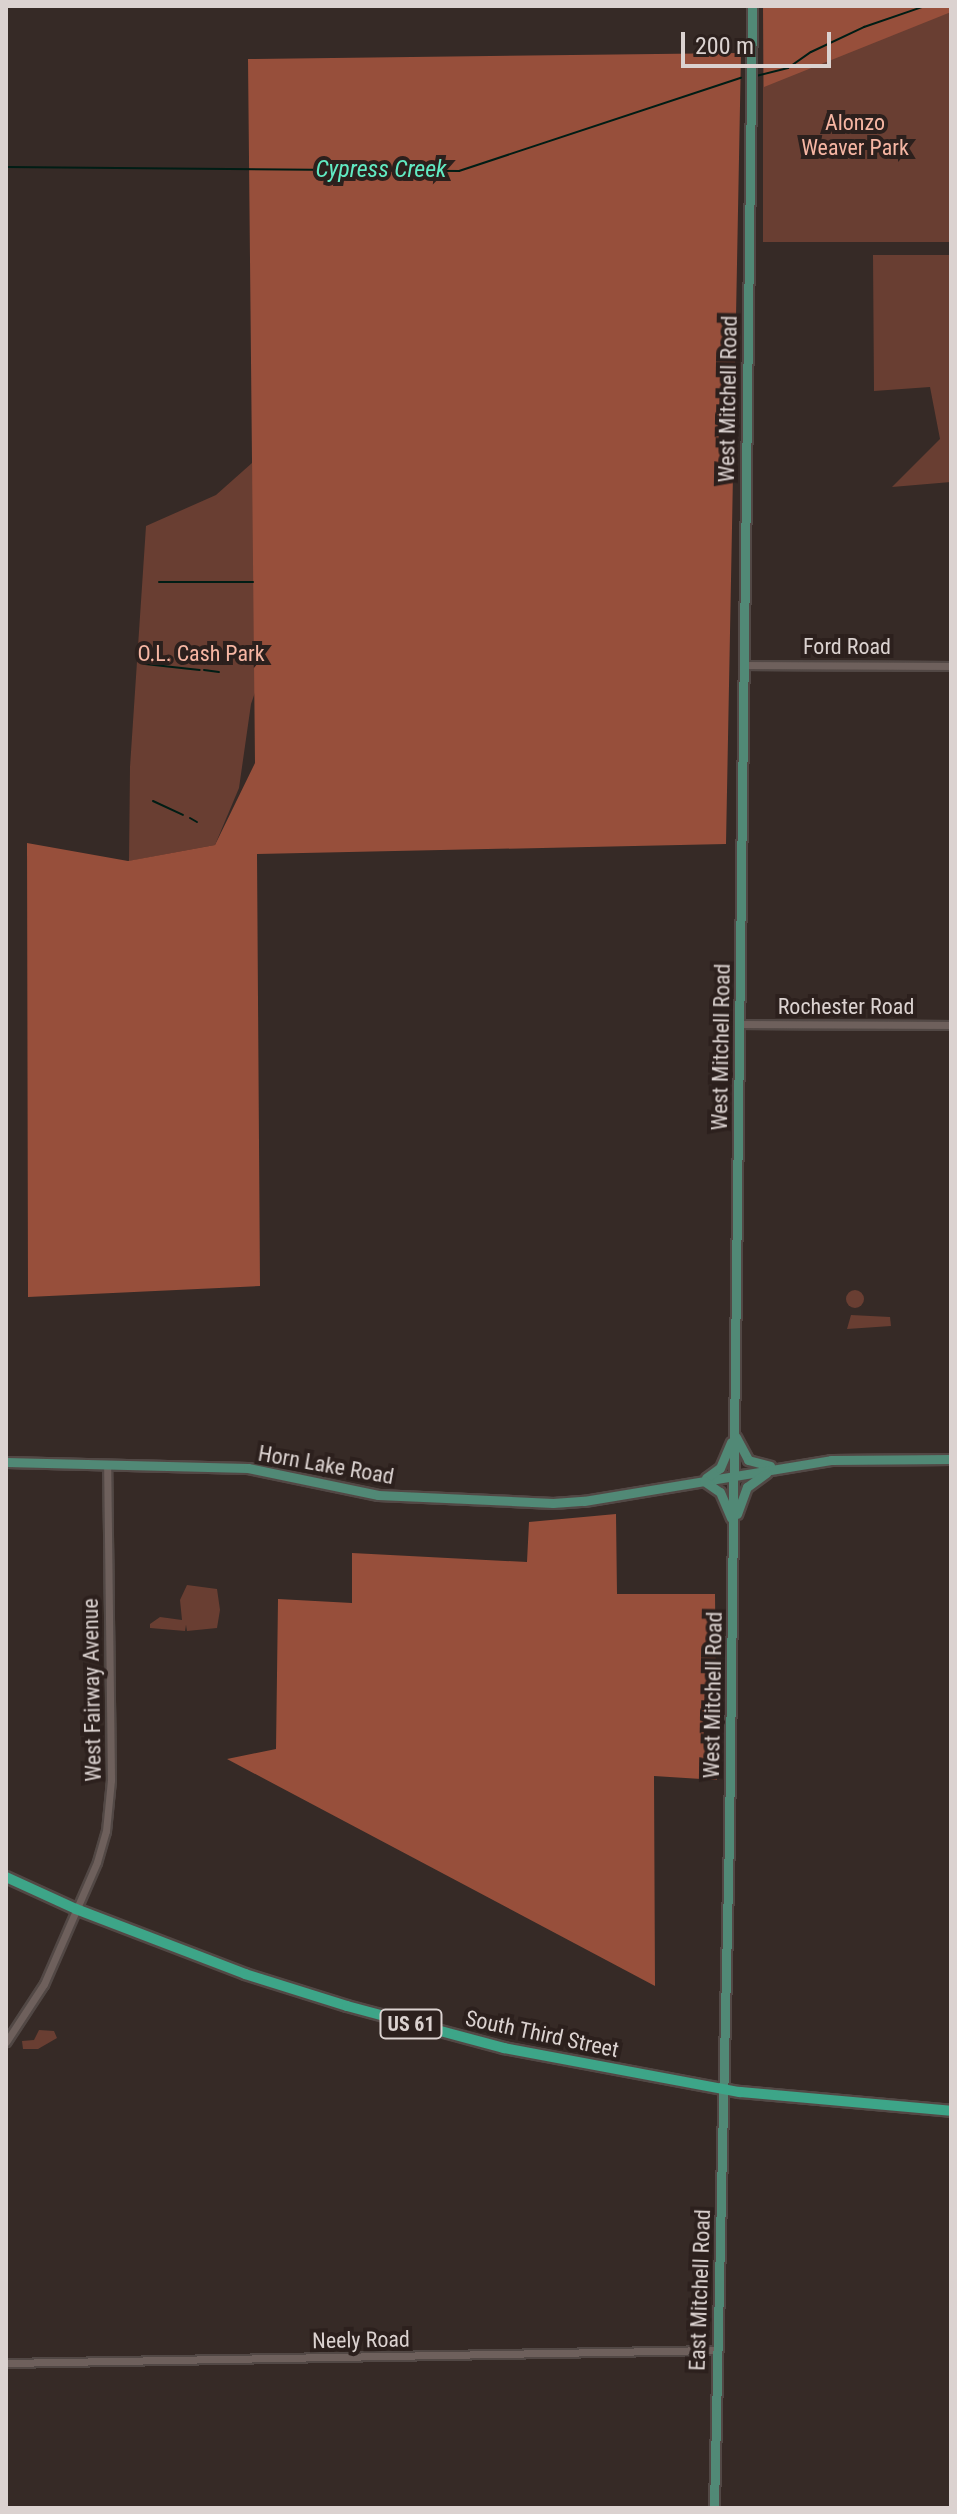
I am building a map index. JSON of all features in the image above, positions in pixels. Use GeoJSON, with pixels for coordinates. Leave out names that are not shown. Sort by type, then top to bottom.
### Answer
{"type":"FeatureCollection","features":[{"type":"Feature","properties":{"kind":"highway","name":"South Third Street"},"geometry":{"type":"LineString","coordinates":[[6,1877],[76,1909],[245,1974],[393,2020],[543,2057],[723,2088],[849,2104],[951,2111]]}},
{"type":"Feature","properties":{"kind":"main road","name":"West Mitchell Road"},"geometry":{"type":"LineString","coordinates":[[723,2088],[734,1525],[752,6]]}},
{"type":"Feature","properties":{"kind":"main road"},"geometry":{"type":"LineString","coordinates":[[734,1431],[752,1463],[781,1467]]}},
{"type":"Feature","properties":{"kind":"main road"},"geometry":{"type":"LineString","coordinates":[[734,1431],[722,1465],[703,1480],[723,1495],[734,1525]]}},
{"type":"Feature","properties":{"kind":"main road","name":"Horn Lake Road"},"geometry":{"type":"LineString","coordinates":[[6,1462],[248,1468],[379,1495],[542,1502],[584,1501],[831,1460],[951,1459]]}},
{"type":"Feature","properties":{"kind":"main road"},"geometry":{"type":"LineString","coordinates":[[734,1525],[749,1484],[781,1467]]}},
{"type":"Feature","properties":{"kind":"main road","name":"East Mitchell Road"},"geometry":{"type":"LineString","coordinates":[[714,2508],[723,2088]]}},
{"type":"Feature","properties":{"kind":"street","name":"Ford Road"},"geometry":{"type":"LineString","coordinates":[[743,665],[951,666]]}},
{"type":"Feature","properties":{"kind":"street","name":"Rochester Road"},"geometry":{"type":"LineString","coordinates":[[740,1024],[951,1025]]}},
{"type":"Feature","properties":{"kind":"street","name":"West Fairway Avenue"},"geometry":{"type":"LineString","coordinates":[[6,2042],[44,1984],[100,1854],[111,1798],[107,1464]]}},
{"type":"Feature","properties":{"kind":"street","name":"Neely Road"},"geometry":{"type":"LineString","coordinates":[[6,2363],[717,2350]]}},
{"type":"Feature","properties":{"kind":"green space","name":"Alonzo Weaver Park"},"geometry":{"type":"Polygon","coordinates":[[[763,6],[951,6],[951,242],[763,242],[763,6]]]}},
{"type":"Feature","properties":{"kind":"green space"},"geometry":{"type":"Polygon","coordinates":[[[873,255],[951,255],[951,482],[892,487],[940,439],[930,387],[874,391],[873,255]]]}},
{"type":"Feature","properties":{"kind":"green space","name":"O.L. Cash Park"},"geometry":{"type":"Polygon","coordinates":[[[252,463],[263,669],[251,704],[239,788],[215,845],[129,861],[130,767],[146,526],[216,495],[252,463]]]}},
{"type":"Feature","properties":{"kind":"green space"},"geometry":{"type":"Polygon","coordinates":[[[855,1290],[864,1299],[855,1308],[846,1299],[855,1290]]]}},
{"type":"Feature","properties":{"kind":"green space"},"geometry":{"type":"Polygon","coordinates":[[[851,1315],[890,1317],[891,1326],[847,1329],[851,1315]]]}},
{"type":"Feature","properties":{"kind":"green space"},"geometry":{"type":"Polygon","coordinates":[[[187,1585],[217,1589],[220,1610],[217,1628],[187,1631],[186,1625],[185,1631],[150,1628],[150,1624],[160,1617],[182,1620],[180,1600],[187,1585]]]}},
{"type":"Feature","properties":{"kind":"green space"},"geometry":{"type":"Polygon","coordinates":[[[39,2030],[54,2031],[57,2038],[38,2049],[23,2049],[22,2041],[34,2040],[39,2030]]]}},
{"type":"Feature","properties":{"kind":"shaded area"},"geometry":{"type":"Polygon","coordinates":[[[763,6],[951,6],[951,12],[764,87],[763,6]]]}},
{"type":"Feature","properties":{"kind":"shaded area"},"geometry":{"type":"Polygon","coordinates":[[[741,53],[726,844],[257,854],[260,1286],[28,1297],[27,843],[128,861],[215,845],[255,763],[248,59],[741,53]]]}},
{"type":"Feature","properties":{"kind":"shaded area"},"geometry":{"type":"Polygon","coordinates":[[[616,1514],[617,1594],[715,1594],[717,1780],[654,1776],[655,1986],[227,1759],[276,1749],[278,1599],[352,1603],[352,1553],[527,1562],[529,1522],[616,1514]]]}},
{"type":"Feature","properties":{"kind":"waterway","name":"Cypress Creek"},"geometry":{"type":"LineString","coordinates":[[756,76],[788,68],[811,52],[864,27],[925,6]]}},
{"type":"Feature","properties":{"kind":"waterway","name":"Cypress Creek"},"geometry":{"type":"LineString","coordinates":[[6,167],[459,171],[741,78]]}},
{"type":"Feature","properties":{"kind":"waterway"},"geometry":{"type":"LineString","coordinates":[[159,582],[253,582]]}},
{"type":"Feature","properties":{"kind":"waterway"},"geometry":{"type":"LineString","coordinates":[[145,664],[200,670]]}},
{"type":"Feature","properties":{"kind":"waterway"},"geometry":{"type":"LineString","coordinates":[[204,670],[219,672]]}},
{"type":"Feature","properties":{"kind":"waterway"},"geometry":{"type":"LineString","coordinates":[[153,801],[183,815]]}},
{"type":"Feature","properties":{"kind":"waterway"},"geometry":{"type":"LineString","coordinates":[[190,818],[197,822]]}}]}
